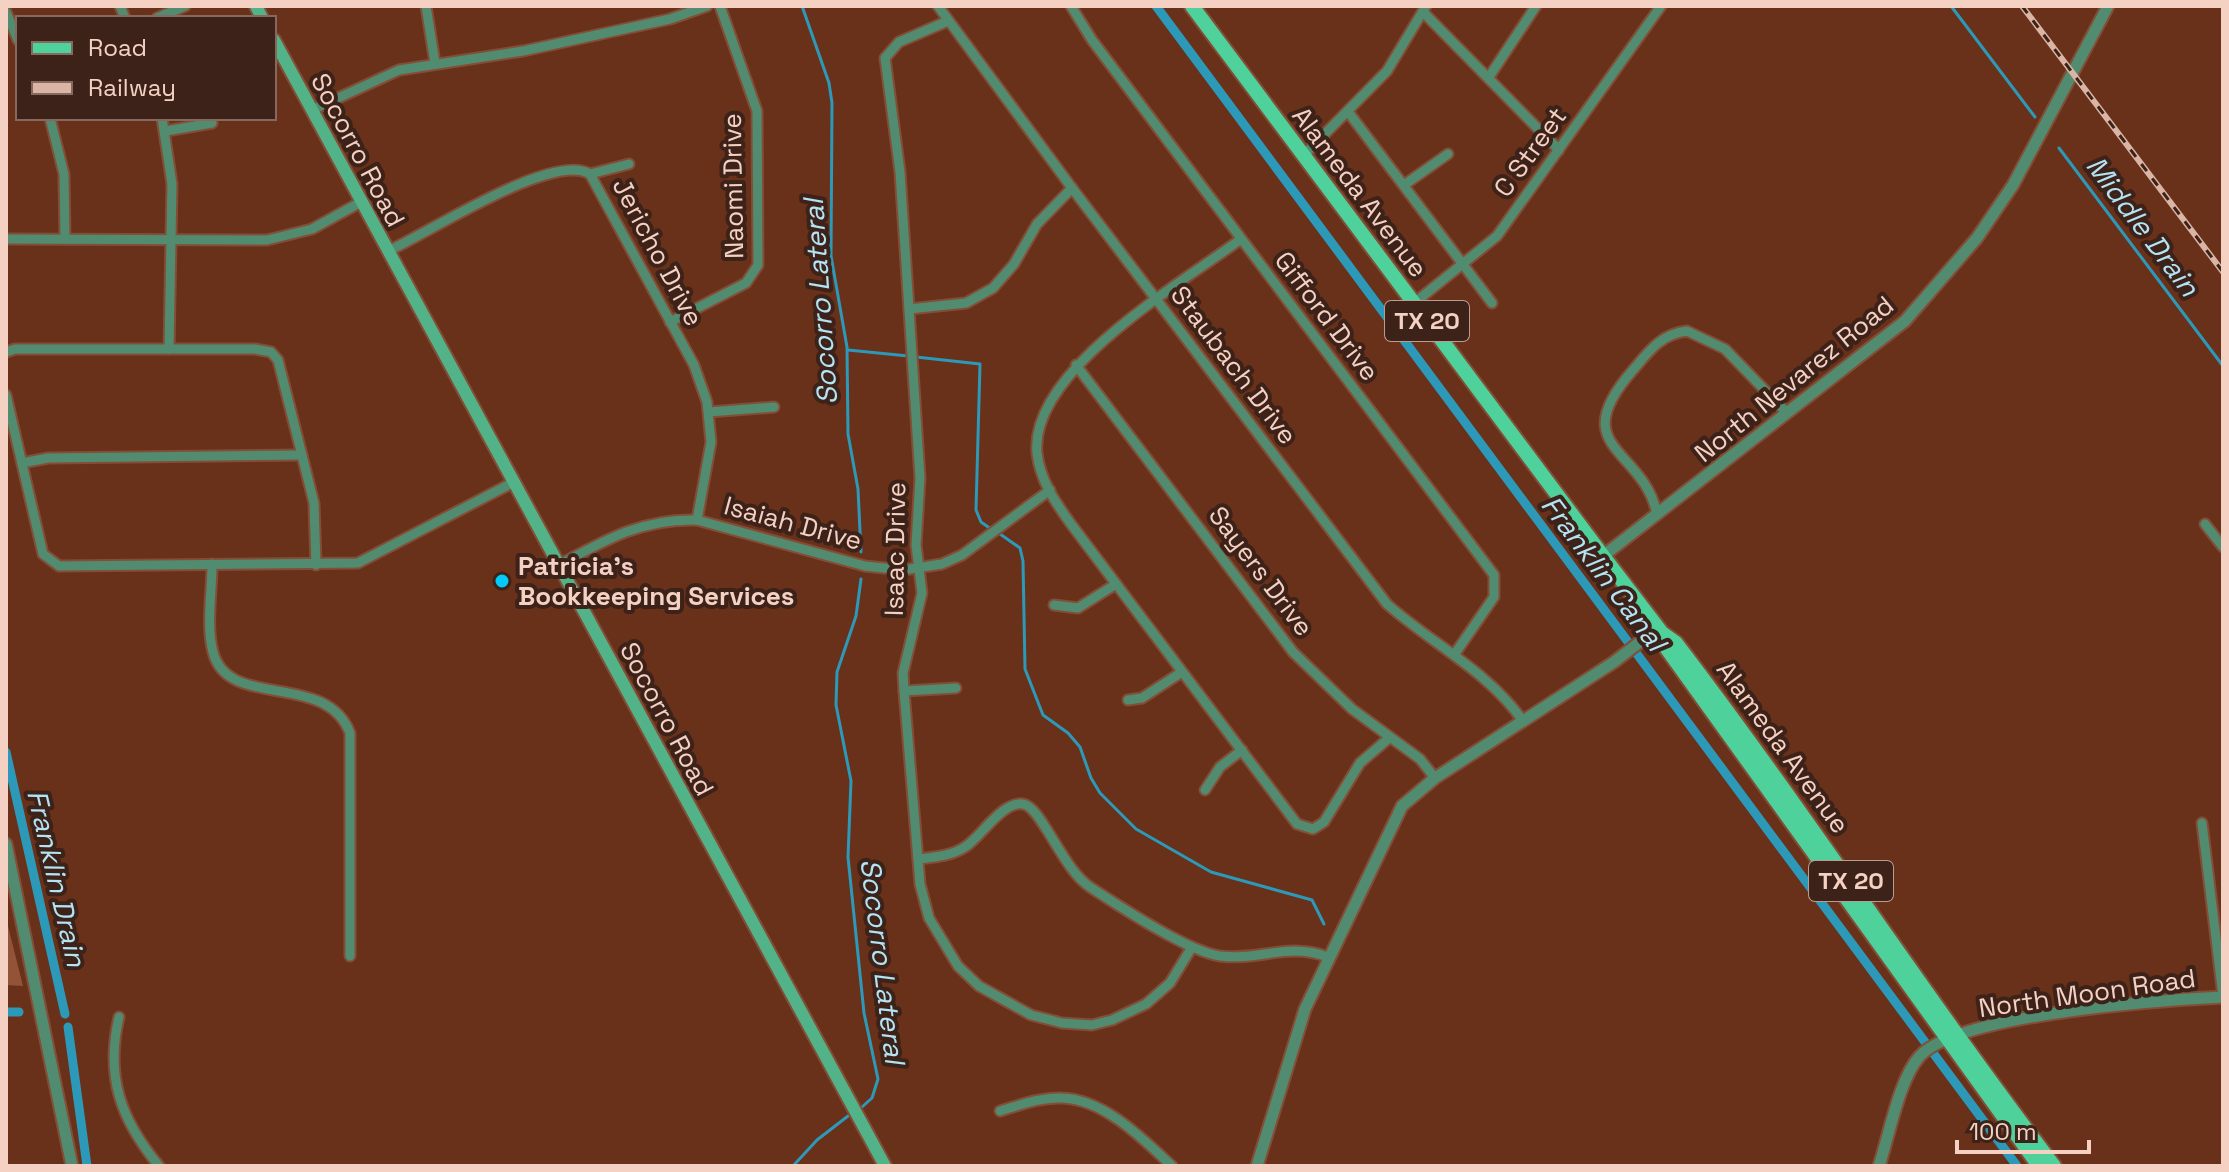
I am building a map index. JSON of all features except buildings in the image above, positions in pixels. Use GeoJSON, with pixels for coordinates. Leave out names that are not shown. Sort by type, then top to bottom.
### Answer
{"type":"FeatureCollection","features":[{"type":"Feature","properties":{"kind":"main road","name":"Alameda Avenue"},"geometry":{"type":"LineString","coordinates":[[1192,6],[1657,632],[1676,643],[1780,779],[1947,1038],[2039,1166]]}},
{"type":"Feature","properties":{"kind":"main road","name":"Socorro Road"},"geometry":{"type":"LineString","coordinates":[[276,44],[885,1166]]}},
{"type":"Feature","properties":{"kind":"main road","name":"Alameda Avenue"},"geometry":{"type":"LineString","coordinates":[[1947,1038],[2054,1166]]}},
{"type":"Feature","properties":{"kind":"street"},"geometry":{"type":"LineString","coordinates":[[162,16],[185,6]]}},
{"type":"Feature","properties":{"kind":"street"},"geometry":{"type":"LineString","coordinates":[[426,6],[435,63]]}},
{"type":"Feature","properties":{"kind":"street"},"geometry":{"type":"LineString","coordinates":[[312,110],[399,70],[538,48],[670,19],[707,6]]}},
{"type":"Feature","properties":{"kind":"street","name":"Naomi Drive"},"geometry":{"type":"LineString","coordinates":[[670,322],[746,283],[758,265],[757,111],[720,6]]}},
{"type":"Feature","properties":{"kind":"street","name":"Staubach Drive"},"geometry":{"type":"LineString","coordinates":[[938,6],[1387,604],[1501,692],[1523,721]]}},
{"type":"Feature","properties":{"kind":"street","name":"Gifford Drive"},"geometry":{"type":"LineString","coordinates":[[1071,6],[1092,40],[1494,575],[1494,597],[1454,655]]}},
{"type":"Feature","properties":{"kind":"street"},"geometry":{"type":"LineString","coordinates":[[1489,77],[1536,6]]}},
{"type":"Feature","properties":{"kind":"street","name":"C Street"},"geometry":{"type":"LineString","coordinates":[[1413,304],[1497,236],[1661,6]]}},
{"type":"Feature","properties":{"kind":"street","name":"North Nevarez Road"},"geometry":{"type":"LineString","coordinates":[[1603,556],[1891,335],[1977,238],[2026,165],[2108,6]]}},
{"type":"Feature","properties":{"kind":"street"},"geometry":{"type":"LineString","coordinates":[[1303,156],[1349,113],[1393,62],[1424,9],[1559,150]]}},
{"type":"Feature","properties":{"kind":"street"},"geometry":{"type":"LineString","coordinates":[[6,12],[16,35]]}},
{"type":"Feature","properties":{"kind":"street","name":"Isaac Drive"},"geometry":{"type":"LineString","coordinates":[[948,21],[899,42],[885,58],[895,113],[920,478],[916,545],[921,606],[903,673],[922,895],[929,918],[952,959],[979,986],[1031,1015],[1080,1025],[1118,1018],[1146,1004],[1170,983],[1192,947]]}},
{"type":"Feature","properties":{"kind":"street"},"geometry":{"type":"LineString","coordinates":[[1349,113],[1492,303]]}},
{"type":"Feature","properties":{"kind":"street"},"geometry":{"type":"LineString","coordinates":[[50,120],[64,174],[65,239]]}},
{"type":"Feature","properties":{"kind":"street"},"geometry":{"type":"LineString","coordinates":[[163,120],[172,184],[169,349]]}},
{"type":"Feature","properties":{"kind":"street"},"geometry":{"type":"LineString","coordinates":[[166,131],[212,123]]}},
{"type":"Feature","properties":{"kind":"street"},"geometry":{"type":"LineString","coordinates":[[1404,185],[1448,154]]}},
{"type":"Feature","properties":{"kind":"street"},"geometry":{"type":"LineString","coordinates":[[590,174],[629,164]]}},
{"type":"Feature","properties":{"kind":"street","name":"Jericho Drive"},"geometry":{"type":"LineString","coordinates":[[388,251],[520,183],[575,169],[590,174],[697,373],[709,412],[711,442],[697,520]]}},
{"type":"Feature","properties":{"kind":"street"},"geometry":{"type":"LineString","coordinates":[[909,309],[955,306],[993,288],[1014,264],[1037,224],[1072,188]]}},
{"type":"Feature","properties":{"kind":"street"},"geometry":{"type":"LineString","coordinates":[[6,239],[277,239],[312,229],[361,202]]}},
{"type":"Feature","properties":{"kind":"street"},"geometry":{"type":"LineString","coordinates":[[1241,239],[1076,365],[1047,402],[1038,431],[1039,462],[1050,490],[1116,584],[1291,818],[1303,827],[1313,829],[1324,822],[1360,763],[1389,738]]}},
{"type":"Feature","properties":{"kind":"street"},"geometry":{"type":"LineString","coordinates":[[1657,514],[1653,498],[1611,441],[1605,422],[1611,395],[1662,339],[1687,331],[1715,342],[1787,413]]}},
{"type":"Feature","properties":{"kind":"street"},"geometry":{"type":"LineString","coordinates":[[6,352],[15,349],[255,349],[273,353],[278,360],[317,523],[316,565]]}},
{"type":"Feature","properties":{"kind":"street","name":"Sayers Drive"},"geometry":{"type":"LineString","coordinates":[[1076,365],[1293,652],[1343,701],[1420,759],[1435,778]]}},
{"type":"Feature","properties":{"kind":"street"},"geometry":{"type":"LineString","coordinates":[[6,395],[43,554],[51,564],[316,565],[371,559],[514,482]]}},
{"type":"Feature","properties":{"kind":"street"},"geometry":{"type":"LineString","coordinates":[[709,412],[774,407]]}},
{"type":"Feature","properties":{"kind":"street"},"geometry":{"type":"LineString","coordinates":[[22,463],[48,458],[302,455]]}},
{"type":"Feature","properties":{"kind":"street","name":"Isaiah Drive"},"geometry":{"type":"LineString","coordinates":[[559,565],[628,529],[661,521],[697,520],[883,570],[919,568],[962,555],[1050,490]]}},
{"type":"Feature","properties":{"kind":"street"},"geometry":{"type":"LineString","coordinates":[[2205,524],[2223,547]]}},
{"type":"Feature","properties":{"kind":"street"},"geometry":{"type":"LineString","coordinates":[[212,564],[213,654],[220,666],[234,679],[325,702],[345,720],[350,733],[350,956]]}},
{"type":"Feature","properties":{"kind":"street"},"geometry":{"type":"LineString","coordinates":[[1054,605],[1078,608],[1116,584]]}},
{"type":"Feature","properties":{"kind":"street"},"geometry":{"type":"LineString","coordinates":[[1257,1166],[1305,1009],[1396,816],[1417,791],[1435,778],[1657,632]]}},
{"type":"Feature","properties":{"kind":"street"},"geometry":{"type":"LineString","coordinates":[[1128,700],[1142,698],[1182,672]]}},
{"type":"Feature","properties":{"kind":"street"},"geometry":{"type":"LineString","coordinates":[[904,691],[956,688]]}},
{"type":"Feature","properties":{"kind":"street"},"geometry":{"type":"LineString","coordinates":[[1205,790],[1220,767],[1242,750]]}},
{"type":"Feature","properties":{"kind":"street"},"geometry":{"type":"LineString","coordinates":[[918,859],[943,856],[963,848],[1011,805],[1030,806],[1042,819],[1063,861],[1085,883],[1192,947],[1219,956],[1294,949],[1328,957]]}},
{"type":"Feature","properties":{"kind":"street"},"geometry":{"type":"LineString","coordinates":[[2202,823],[2223,997]]}},
{"type":"Feature","properties":{"kind":"street"},"geometry":{"type":"LineString","coordinates":[[6,844],[72,1166]]}},
{"type":"Feature","properties":{"kind":"street","name":"North Moon Road"},"geometry":{"type":"LineString","coordinates":[[1947,1038],[2104,1007],[2223,997]]}},
{"type":"Feature","properties":{"kind":"street"},"geometry":{"type":"LineString","coordinates":[[119,1017],[113,1047],[122,1109],[134,1135],[159,1166]]}},
{"type":"Feature","properties":{"kind":"street"},"geometry":{"type":"LineString","coordinates":[[1879,1166],[1908,1074],[1922,1053],[1947,1038]]}},
{"type":"Feature","properties":{"kind":"street"},"geometry":{"type":"LineString","coordinates":[[1000,1111],[1048,1099],[1076,1099],[1123,1124],[1172,1166]]}},
{"type":"Feature","properties":{"kind":"shaded area"},"geometry":{"type":"Polygon","coordinates":[[[6,918],[23,986],[6,985],[6,918]]]}},
{"type":"Feature","properties":{"kind":"waterway","name":"Socorro Lateral"},"geometry":{"type":"LineString","coordinates":[[802,6],[829,83],[832,103],[831,256],[847,347],[848,434],[858,489],[861,552]]}},
{"type":"Feature","properties":{"kind":"waterway","name":"Franklin Canal"},"geometry":{"type":"LineString","coordinates":[[1156,6],[2017,1166]]}},
{"type":"Feature","properties":{"kind":"waterway","name":"Middle Drain"},"geometry":{"type":"LineString","coordinates":[[1951,6],[2035,117]]}},
{"type":"Feature","properties":{"kind":"waterway","name":"Middle Drain"},"geometry":{"type":"LineString","coordinates":[[2059,148],[2223,366]]}},
{"type":"Feature","properties":{"kind":"waterway"},"geometry":{"type":"LineString","coordinates":[[848,350],[908,356]]}},
{"type":"Feature","properties":{"kind":"waterway"},"geometry":{"type":"LineString","coordinates":[[916,357],[980,364],[976,510],[981,522],[991,529]]}},
{"type":"Feature","properties":{"kind":"waterway"},"geometry":{"type":"LineString","coordinates":[[1000,534],[1020,548],[1023,561],[1025,669],[1043,715],[1068,733],[1080,747],[1100,793],[1136,829],[1211,872],[1312,900],[1324,924]]}},
{"type":"Feature","properties":{"kind":"waterway","name":"Socorro Lateral"},"geometry":{"type":"LineString","coordinates":[[861,579],[856,616],[837,672],[836,705],[851,781],[848,857],[864,1013],[878,1079],[872,1098],[862,1107]]}},
{"type":"Feature","properties":{"kind":"waterway","name":"Franklin Drain"},"geometry":{"type":"LineString","coordinates":[[6,752],[65,1014]]}},
{"type":"Feature","properties":{"kind":"waterway"},"geometry":{"type":"LineString","coordinates":[[6,1012],[19,1012]]}},
{"type":"Feature","properties":{"kind":"waterway","name":"Franklin Drain"},"geometry":{"type":"LineString","coordinates":[[68,1027],[87,1166]]}},
{"type":"Feature","properties":{"kind":"waterway","name":"Socorro Lateral"},"geometry":{"type":"LineString","coordinates":[[793,1166],[817,1140],[848,1116]]}},
{"type":"Feature","properties":{"kind":"railway"},"geometry":{"type":"LineString","coordinates":[[2022,6],[2223,272]]}},
{"type":"Feature","properties":{"kind":"place","name":"Patricia's Bookkeeping Services"},"geometry":{"type":"Point","coordinates":[502,581]}}]}
